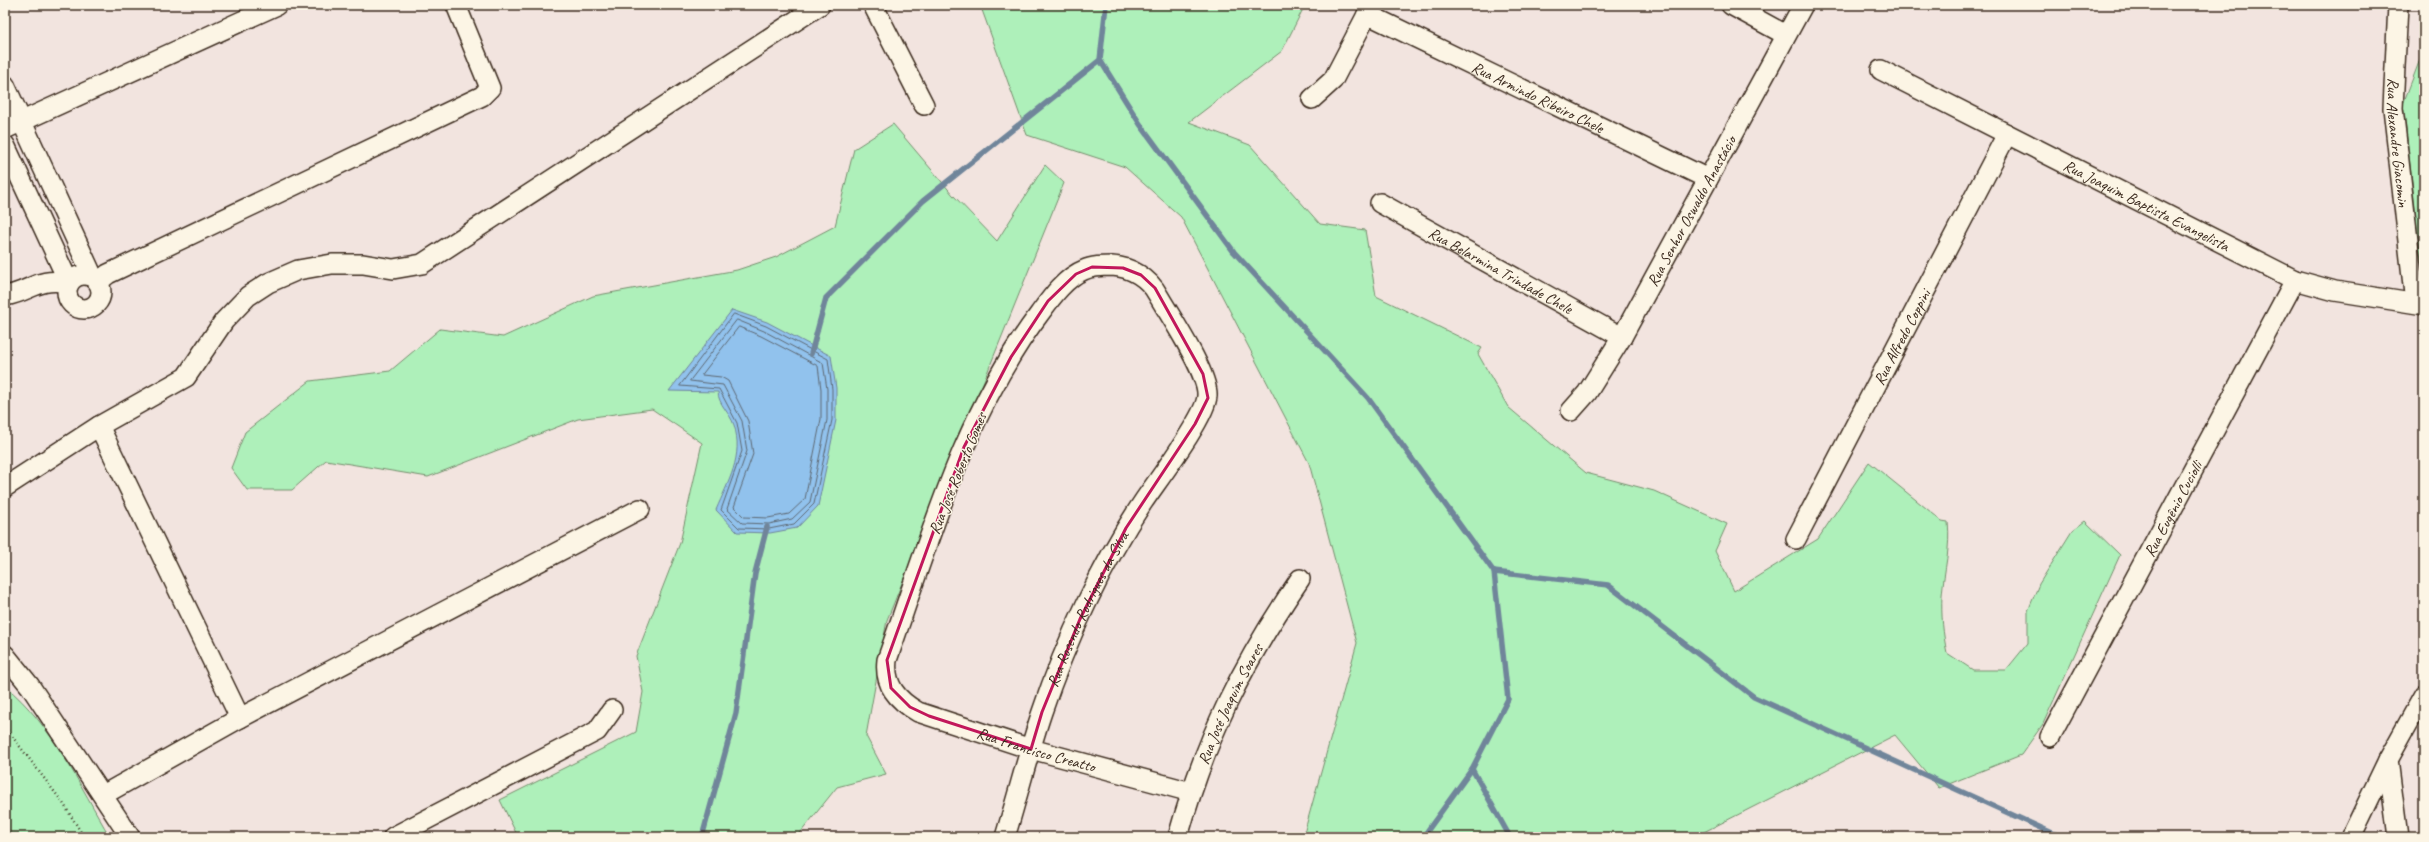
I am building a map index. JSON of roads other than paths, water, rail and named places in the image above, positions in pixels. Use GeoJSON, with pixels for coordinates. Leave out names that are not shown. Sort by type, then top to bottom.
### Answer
{"type":"FeatureCollection","features":[{"type":"Feature","properties":{"kind":"street"},"geometry":{"type":"LineString","coordinates":[[13,125],[277,5]]}},
{"type":"Feature","properties":{"kind":"street"},"geometry":{"type":"LineString","coordinates":[[5,86],[13,125],[96,280],[101,295],[94,306],[88,309],[75,307],[70,302],[67,289],[69,283],[80,275],[96,280],[482,96],[490,88],[456,5]]}},
{"type":"Feature","properties":{"kind":"street"},"geometry":{"type":"LineString","coordinates":[[5,487],[99,426],[186,378],[224,321],[248,296],[268,283],[298,270],[332,264],[363,264],[393,269],[422,264],[820,5]]}},
{"type":"Feature","properties":{"kind":"street"},"geometry":{"type":"LineString","coordinates":[[873,5],[924,106]]}},
{"type":"Feature","properties":{"kind":"street"},"geometry":{"type":"LineString","coordinates":[[1731,5],[1786,36]]}},
{"type":"Feature","properties":{"kind":"street","name":"Rua Senhor Oswaldo Anastácio"},"geometry":{"type":"LineString","coordinates":[[1571,411],[1587,392],[1622,337],[1803,5]]}},
{"type":"Feature","properties":{"kind":"street","name":"Rua Alexandre Giacomin"},"geometry":{"type":"LineString","coordinates":[[2398,5],[2393,108],[2420,304]]}},
{"type":"Feature","properties":{"kind":"street"},"geometry":{"type":"LineString","coordinates":[[1312,100],[1333,80],[1370,10]]}},
{"type":"Feature","properties":{"kind":"street","name":"Rua Armindo Ribeiro Chele"},"geometry":{"type":"LineString","coordinates":[[1370,10],[1708,179]]}},
{"type":"Feature","properties":{"kind":"street","name":"Rua Joaquim Baptista Evangelista"},"geometry":{"type":"LineString","coordinates":[[1881,70],[2295,280],[2335,291],[2420,304]]}},
{"type":"Feature","properties":{"kind":"street","name":"Rua Alfredo Coppini"},"geometry":{"type":"LineString","coordinates":[[1796,539],[2007,134]]}},
{"type":"Feature","properties":{"kind":"street"},"geometry":{"type":"LineString","coordinates":[[5,145],[69,283]]}},
{"type":"Feature","properties":{"kind":"street","name":"Rua Belarmina Trindade Chele"},"geometry":{"type":"LineString","coordinates":[[1380,203],[1622,337]]}},
{"type":"Feature","properties":{"kind":"street","name":"Rua José Roberto Gomes"},"geometry":{"type":"LineString","coordinates":[[891,688],[887,674],[887,660],[964,447],[985,402],[1030,325],[1048,301],[1076,274],[1092,268],[1123,268],[1141,275],[1155,288],[1203,374],[1208,398]]}},
{"type":"Feature","properties":{"kind":"street"},"geometry":{"type":"LineString","coordinates":[[5,296],[42,282],[53,280],[69,283]]}},
{"type":"Feature","properties":{"kind":"street","name":"Rua Eugênio Cuciolli"},"geometry":{"type":"LineString","coordinates":[[2050,737],[2295,280]]}},
{"type":"Feature","properties":{"kind":"street","name":"Rua Rosendo Rodrigues da Silva"},"geometry":{"type":"LineString","coordinates":[[1005,837],[1042,712],[1080,619],[1126,528],[1195,424],[1208,398]]}},
{"type":"Feature","properties":{"kind":"street"},"geometry":{"type":"LineString","coordinates":[[99,426],[240,718]]}},
{"type":"Feature","properties":{"kind":"street"},"geometry":{"type":"LineString","coordinates":[[103,795],[240,718],[640,509]]}},
{"type":"Feature","properties":{"kind":"street","name":"Rua José Joaquim Soares"},"geometry":{"type":"LineString","coordinates":[[1178,837],[1191,792],[1211,736],[1236,681],[1266,629],[1300,579]]}},
{"type":"Feature","properties":{"kind":"street"},"geometry":{"type":"LineString","coordinates":[[5,655],[30,686],[130,837]]}},
{"type":"Feature","properties":{"kind":"street","name":"Rua Francisco Creatto"},"geometry":{"type":"LineString","coordinates":[[891,688],[902,701],[918,712],[1031,749],[1191,792]]}},
{"type":"Feature","properties":{"kind":"street"},"geometry":{"type":"LineString","coordinates":[[2351,837],[2388,760],[2424,695]]}},
{"type":"Feature","properties":{"kind":"street"},"geometry":{"type":"LineString","coordinates":[[393,837],[597,731],[612,710]]}},
{"type":"Feature","properties":{"kind":"street"},"geometry":{"type":"LineString","coordinates":[[2388,760],[2398,837]]}},
{"type":"Feature","properties":{"kind":"water"},"geometry":{"type":"Polygon","coordinates":[[[732,310],[767,322],[831,356],[836,388],[836,420],[818,506],[797,528],[770,533],[737,532],[716,510],[730,479],[736,458],[737,436],[734,425],[720,401],[718,392],[669,391],[732,310]]]}},
{"type":"Feature","properties":{"kind":"waterway"},"geometry":{"type":"LineString","coordinates":[[811,354],[826,298],[923,201],[1100,60],[1106,5]]}},
{"type":"Feature","properties":{"kind":"waterway"},"geometry":{"type":"LineString","coordinates":[[1100,60],[1140,124],[1234,252],[1368,398],[1494,572],[1508,699],[1472,769],[1423,837]]}},
{"type":"Feature","properties":{"kind":"waterway"},"geometry":{"type":"LineString","coordinates":[[702,837],[736,713],[755,573],[767,527]]}},
{"type":"Feature","properties":{"kind":"waterway"},"geometry":{"type":"LineString","coordinates":[[1494,572],[1608,585],[1754,697],[2061,837]]}},
{"type":"Feature","properties":{"kind":"waterway"},"geometry":{"type":"LineString","coordinates":[[1472,769],[1510,837]]}}]}
